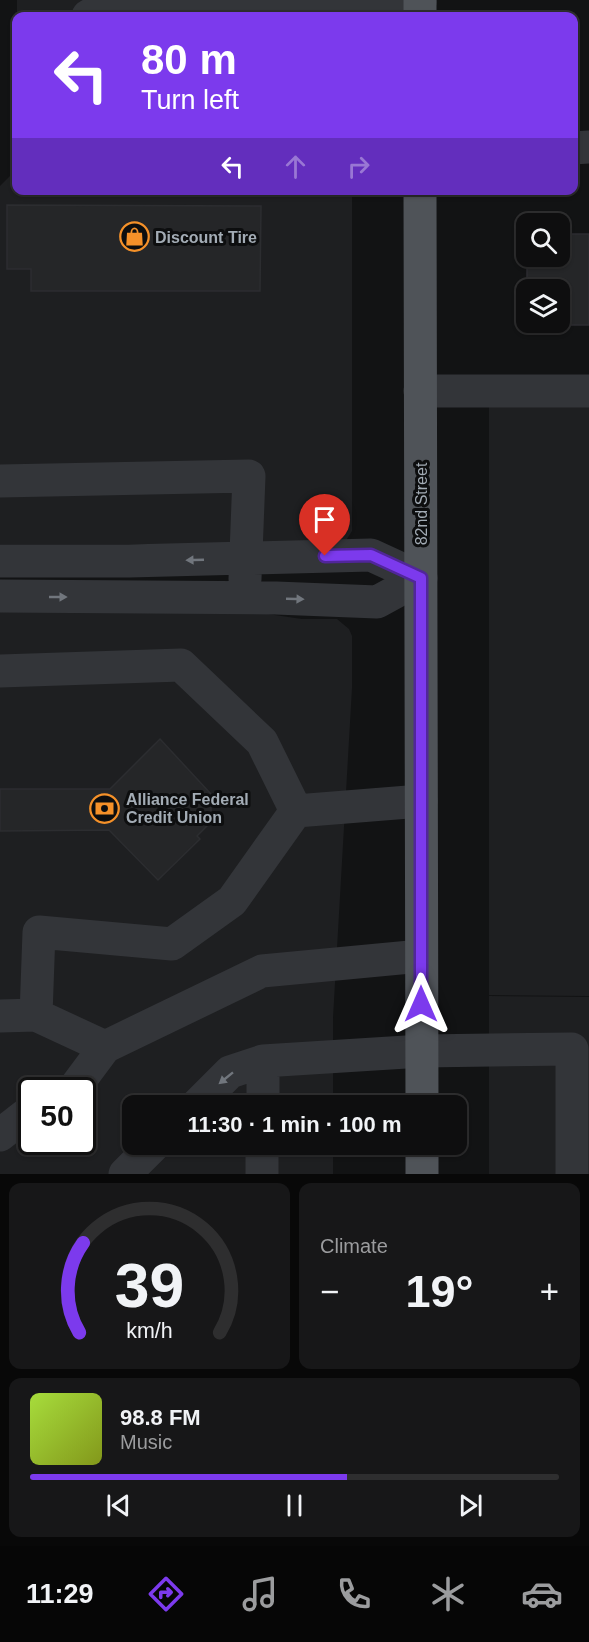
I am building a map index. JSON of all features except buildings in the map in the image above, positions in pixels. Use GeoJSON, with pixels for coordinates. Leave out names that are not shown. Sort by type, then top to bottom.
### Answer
{"type":"FeatureCollection","features":[{"type":"Feature","properties":{"kind":"main road","name":"82nd Street"},"geometry":{"type":"LineString","coordinates":[[420,195],[422,1095]]}},
{"type":"Feature","properties":{"kind":"main road"},"geometry":{"type":"LineString","coordinates":[[422,1155],[422,1174]]}},
{"type":"Feature","properties":{"kind":"street"},"geometry":{"type":"LineString","coordinates":[[95,12],[283,11],[420,6]]}},
{"type":"Feature","properties":{"kind":"street"},"geometry":{"type":"LineString","coordinates":[[420,391],[589,391]]}},
{"type":"Feature","properties":{"kind":"street"},"geometry":{"type":"LineString","coordinates":[[0,481],[249,476],[245,598]]}},
{"type":"Feature","properties":{"kind":"street"},"geometry":{"type":"LineString","coordinates":[[0,561],[371,555],[421,578]]}},
{"type":"Feature","properties":{"kind":"street"},"geometry":{"type":"LineString","coordinates":[[0,596],[245,598],[378,602],[421,578]]}},
{"type":"Feature","properties":{"kind":"street"},"geometry":{"type":"LineString","coordinates":[[0,670],[181,665],[262,742],[296,811]]}},
{"type":"Feature","properties":{"kind":"street"},"geometry":{"type":"LineString","coordinates":[[36,1015],[39,932],[172,944],[231,901],[296,811],[421,801]]}},
{"type":"Feature","properties":{"kind":"street"},"geometry":{"type":"LineString","coordinates":[[83,1077],[105,1047],[262,971],[421,956]]}},
{"type":"Feature","properties":{"kind":"street"},"geometry":{"type":"LineString","coordinates":[[0,1016],[36,1015],[105,1047]]}},
{"type":"Feature","properties":{"kind":"street"},"geometry":{"type":"LineString","coordinates":[[207,1095],[230,1072],[263,1061],[422,1051],[581,1049],[572,1174]]}},
{"type":"Feature","properties":{"kind":"street"},"geometry":{"type":"LineString","coordinates":[[263,1061],[263,1095]]}},
{"type":"Feature","properties":{"kind":"street"},"geometry":{"type":"LineString","coordinates":[[0,1135],[18,1121]]}},
{"type":"Feature","properties":{"kind":"street"},"geometry":{"type":"LineString","coordinates":[[125,1174],[144,1155]]}},
{"type":"Feature","properties":{"kind":"street"},"geometry":{"type":"LineString","coordinates":[[262,1155],[262,1174]]}},
{"type":"Feature","properties":{"kind":"shaded area"},"geometry":{"type":"Polygon","coordinates":[[[17,0],[352,0],[352,12],[17,12],[17,0]]]}},
{"type":"Feature","properties":{"kind":"shaded area"},"geometry":{"type":"Polygon","coordinates":[[[12,174],[12,195],[352,195],[352,531],[345,542],[339,544],[0,544],[0,186],[12,174]]]}},
{"type":"Feature","properties":{"kind":"shaded area"},"geometry":{"type":"Polygon","coordinates":[[[489,401],[589,401],[589,996],[489,995],[489,401]]]}},
{"type":"Feature","properties":{"kind":"shaded area"},"geometry":{"type":"Polygon","coordinates":[[[0,606],[254,612],[302,619],[337,619],[349,629],[352,636],[352,688],[333,1018],[333,1095],[122,1095],[122,1155],[333,1155],[333,1174],[0,1174],[0,606]]]}},
{"type":"Feature","properties":{"kind":"shaded area"},"geometry":{"type":"Polygon","coordinates":[[[489,996],[589,997],[589,1174],[489,1174],[489,996]]]}},
{"type":"Feature","properties":{"kind":"place","name":"Discount Tire"},"geometry":{"type":"Point","coordinates":[134,237]}},
{"type":"Feature","properties":{"kind":"place","name":"Alliance Federal Credit Union"},"geometry":{"type":"Point","coordinates":[105,808]}},
{"type":"Feature","properties":{"kind":"route"},"geometry":{"type":"LineString","coordinates":[[325,556],[371,555],[421,578],[421,1004]]}}]}
